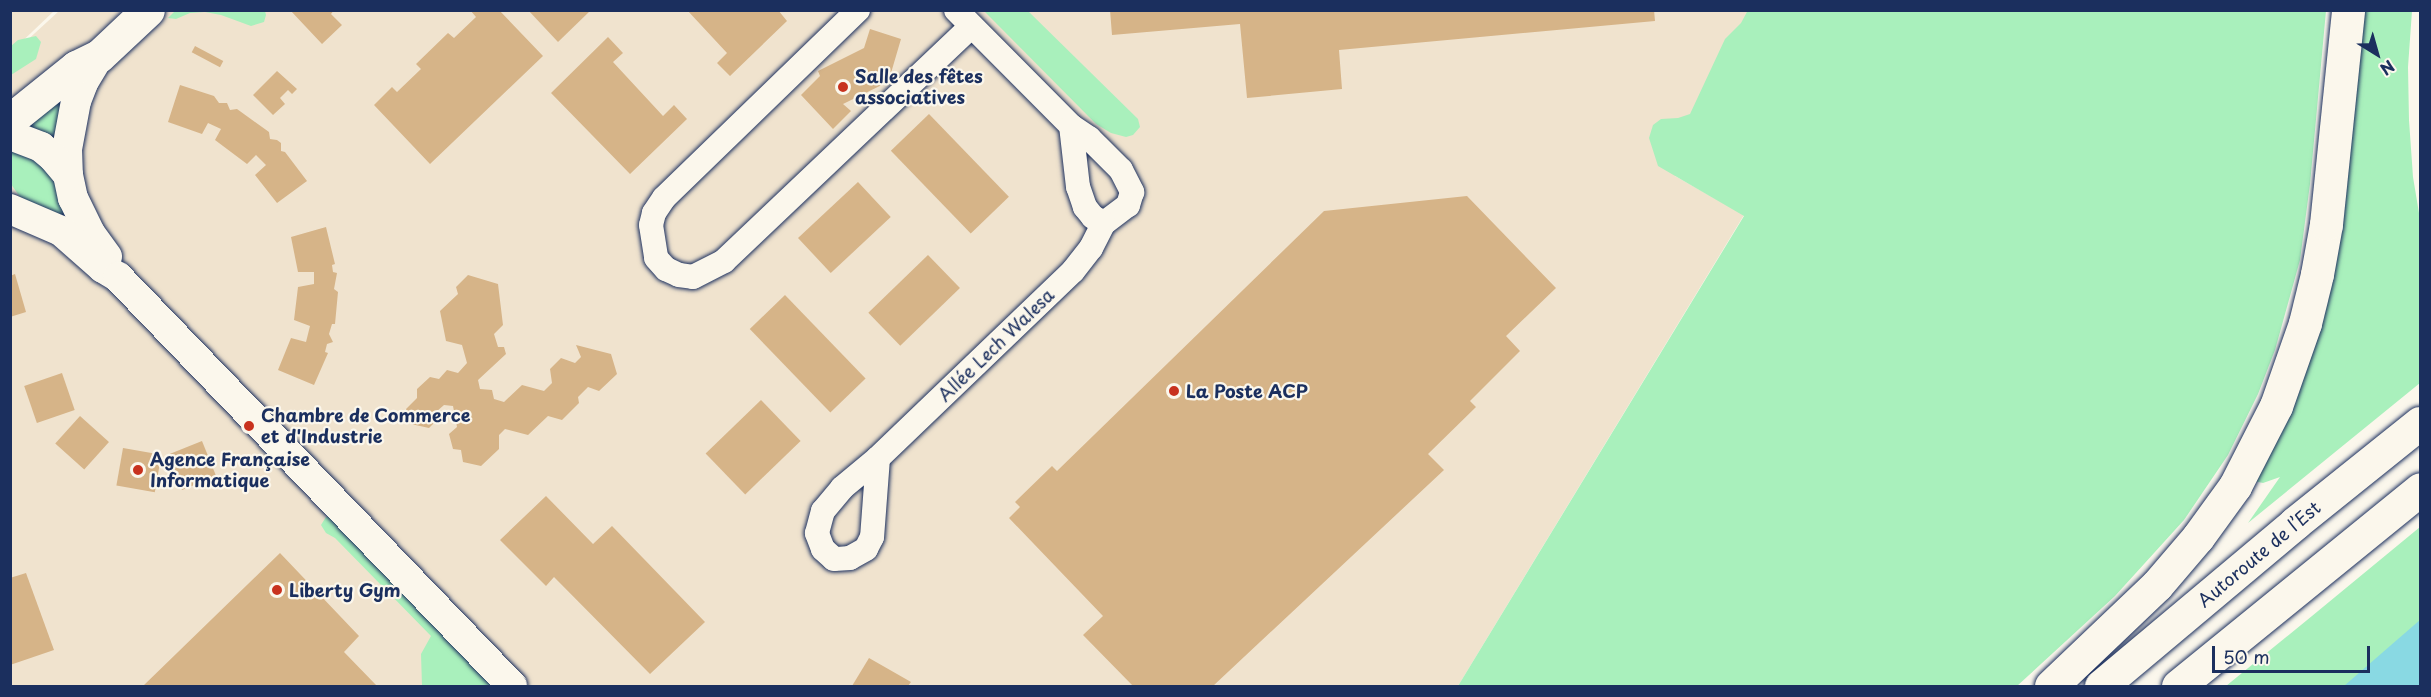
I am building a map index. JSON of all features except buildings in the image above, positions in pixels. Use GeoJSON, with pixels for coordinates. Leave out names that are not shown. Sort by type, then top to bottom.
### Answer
{"type":"FeatureCollection","features":[{"type":"Feature","properties":{"kind":"main road"},"geometry":{"type":"LineString","coordinates":[[87,62],[97,32],[117,10]]}},
{"type":"Feature","properties":{"kind":"main road"},"geometry":{"type":"LineString","coordinates":[[10,120],[87,62],[148,10]]}},
{"type":"Feature","properties":{"kind":"main road"},"geometry":{"type":"LineString","coordinates":[[2051,687],[2157,585],[2198,537],[2235,486],[2276,406],[2305,323],[2317,274],[2326,224],[2348,10]]}},
{"type":"Feature","properties":{"kind":"main road","name":"Autoroute de l’Est"},"geometry":{"type":"LineString","coordinates":[[2101,687],[2295,523],[2421,423]]}},
{"type":"Feature","properties":{"kind":"main road"},"geometry":{"type":"LineString","coordinates":[[2178,687],[2421,489]]}},
{"type":"Feature","properties":{"kind":"street"},"geometry":{"type":"LineString","coordinates":[[858,10],[664,198],[654,213],[651,225],[656,258],[666,269],[679,275],[693,277],[724,261],[964,19]]}},
{"type":"Feature","properties":{"kind":"street","name":"Allée Lech Walesa"},"geometry":{"type":"LineString","coordinates":[[878,458],[1073,272],[1091,248],[1104,223],[1128,205],[1132,192],[1128,181],[1089,138],[1071,126],[964,19]]}},
{"type":"Feature","properties":{"kind":"street"},"geometry":{"type":"LineString","coordinates":[[87,62],[76,101],[67,149],[68,175],[80,215],[118,277],[512,687]]}},
{"type":"Feature","properties":{"kind":"street"},"geometry":{"type":"LineString","coordinates":[[1071,126],[1078,187],[1085,207],[1093,218],[1104,223]]}},
{"type":"Feature","properties":{"kind":"street"},"geometry":{"type":"LineString","coordinates":[[10,135],[41,147],[68,175]]}},
{"type":"Feature","properties":{"kind":"street"},"geometry":{"type":"LineString","coordinates":[[12,207],[61,231],[103,268],[118,277]]}},
{"type":"Feature","properties":{"kind":"shaded area"},"geometry":{"type":"Polygon","coordinates":[[[11,11],[54,11],[11,52],[11,11]]]}},
{"type":"Feature","properties":{"kind":"shaded area"},"geometry":{"type":"Polygon","coordinates":[[[59,11],[1804,11],[1675,176],[1744,215],[1458,686],[11,686],[11,55],[59,11]]]}},
{"type":"Feature","properties":{"kind":"green space"},"geometry":{"type":"Polygon","coordinates":[[[176,10],[265,11],[266,15],[264,22],[251,26],[205,12],[190,13],[176,19],[168,18],[176,10]]]}},
{"type":"Feature","properties":{"kind":"green space"},"geometry":{"type":"Polygon","coordinates":[[[1748,10],[2326,11],[2310,184],[2300,260],[2275,350],[2258,394],[2228,455],[2184,520],[2115,596],[2017,686],[1458,686],[1744,216],[1658,166],[1649,138],[1653,125],[1661,119],[1678,118],[1690,114],[1725,39],[1741,23],[1748,10]]]}},
{"type":"Feature","properties":{"kind":"green space"},"geometry":{"type":"Polygon","coordinates":[[[984,11],[1028,11],[1138,119],[1140,127],[1133,135],[1126,137],[1111,133],[1096,124],[984,11]]]}},
{"type":"Feature","properties":{"kind":"green space"},"geometry":{"type":"Polygon","coordinates":[[[2362,11],[2412,11],[2408,67],[2409,120],[2413,177],[2420,219],[2420,383],[2248,523],[2280,477],[2263,483],[2254,481],[2362,11]]]}},
{"type":"Feature","properties":{"kind":"green space"},"geometry":{"type":"Polygon","coordinates":[[[36,36],[41,42],[36,59],[11,75],[11,46],[18,40],[36,36]]]}},
{"type":"Feature","properties":{"kind":"green space"},"geometry":{"type":"Polygon","coordinates":[[[64,98],[57,146],[26,128],[64,98]]]}},
{"type":"Feature","properties":{"kind":"green space"},"geometry":{"type":"Polygon","coordinates":[[[11,147],[45,162],[77,230],[20,197],[11,184],[11,147]]]}},
{"type":"Feature","properties":{"kind":"green space"},"geometry":{"type":"Polygon","coordinates":[[[334,516],[495,686],[422,686],[421,654],[431,636],[335,538],[326,533],[321,525],[326,517],[334,516]]]}},
{"type":"Feature","properties":{"kind":"green space"},"geometry":{"type":"Polygon","coordinates":[[[2420,527],[2420,686],[2226,686],[2312,616],[2420,527]]]}},
{"type":"Feature","properties":{"kind":"water"},"geometry":{"type":"Polygon","coordinates":[[[2420,620],[2420,686],[2344,686],[2398,639],[2420,620]]]}},
{"type":"Feature","properties":{"kind":"place","name":"Salle des fêtes associatives"},"geometry":{"type":"Point","coordinates":[843,87]}},
{"type":"Feature","properties":{"kind":"place","name":"La Poste ACP"},"geometry":{"type":"Point","coordinates":[1174,391]}},
{"type":"Feature","properties":{"kind":"place","name":"Chambre de Commerce et d'Industrie"},"geometry":{"type":"Point","coordinates":[249,426]}},
{"type":"Feature","properties":{"kind":"place","name":"Agence Française Informatique"},"geometry":{"type":"Point","coordinates":[138,470]}},
{"type":"Feature","properties":{"kind":"place","name":"Liberty Gym"},"geometry":{"type":"Point","coordinates":[277,590]}}]}
